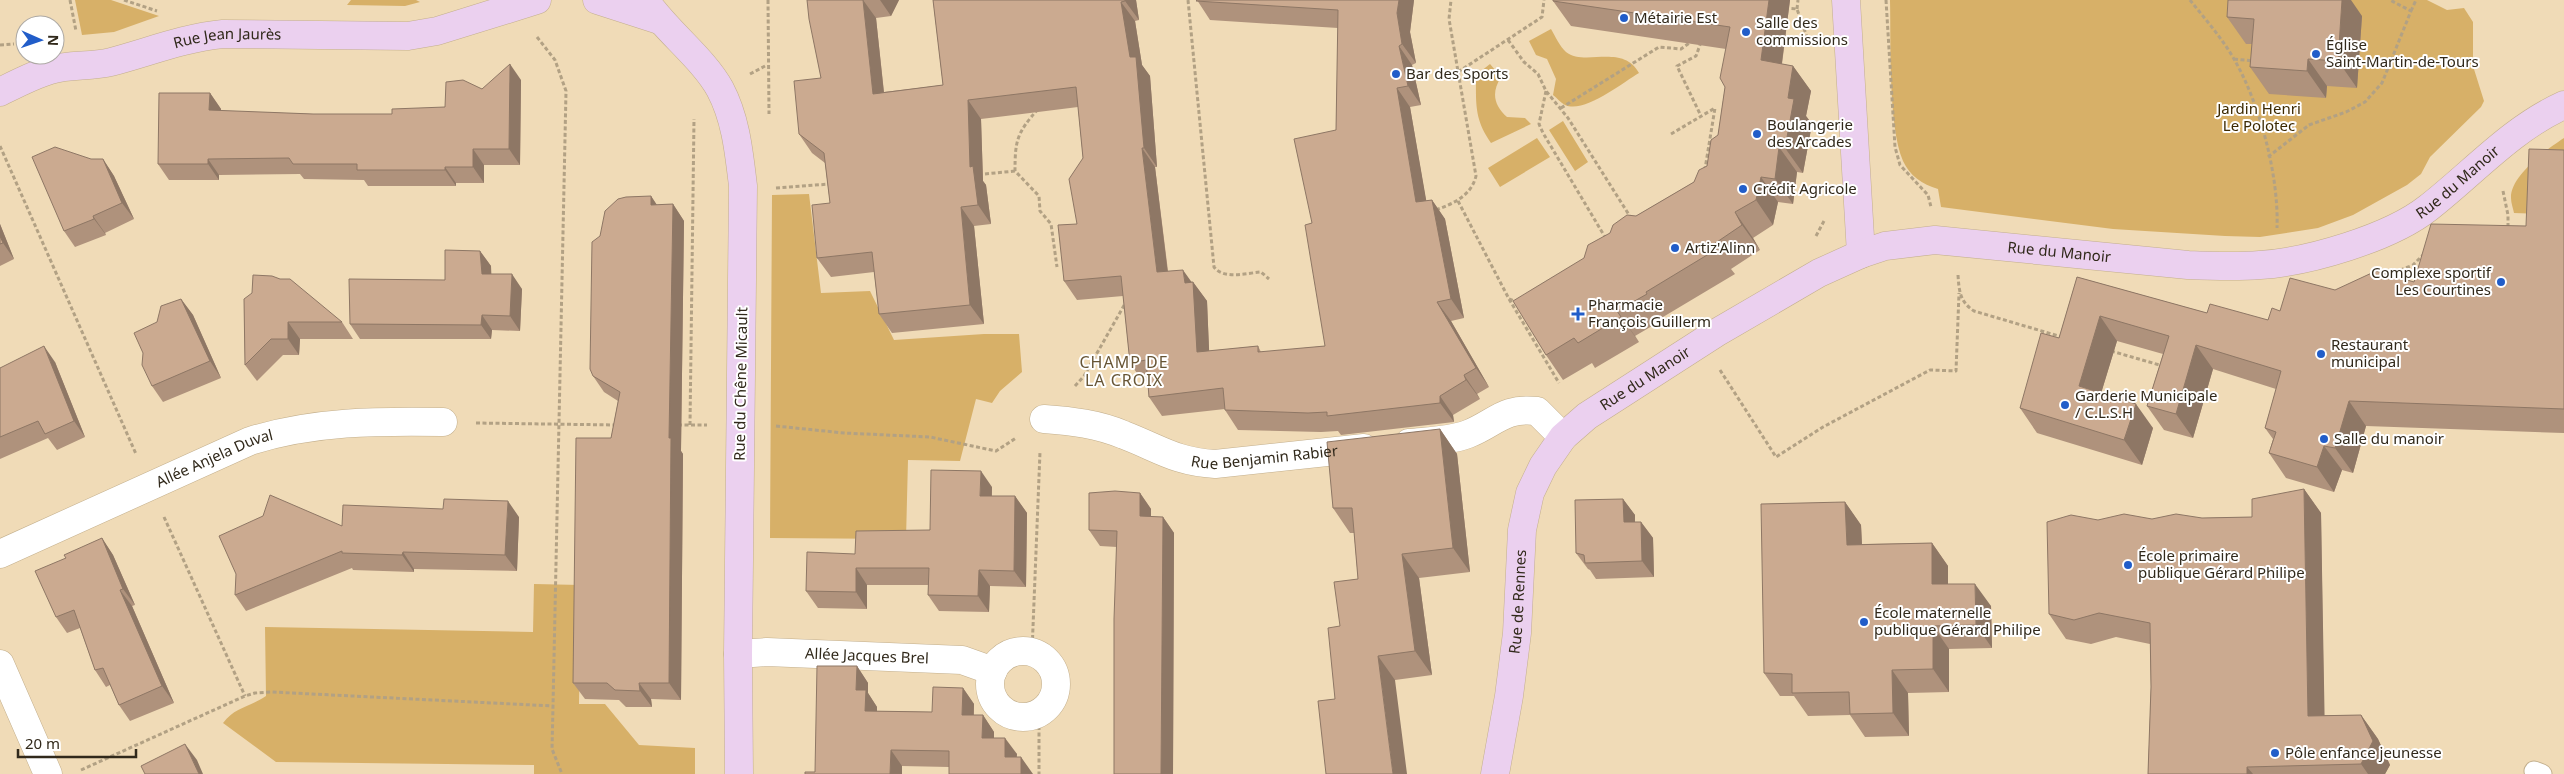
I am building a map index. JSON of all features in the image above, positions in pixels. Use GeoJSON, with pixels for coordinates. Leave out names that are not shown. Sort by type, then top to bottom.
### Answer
{"type":"FeatureCollection","features":[{"type":"Feature","properties":{"kind":"street"},"geometry":{"type":"LineString","coordinates":[[463,24],[488,0]]}},
{"type":"Feature","properties":{"kind":"street","name":"Rue Jean Jaurès"},"geometry":{"type":"LineString","coordinates":[[0,92],[50,70],[75,65],[108,62],[201,36],[223,34],[408,36],[463,24],[537,0]]}},
{"type":"Feature","properties":{"kind":"street","name":"Rue du Chêne Micault"},"geometry":{"type":"LineString","coordinates":[[597,0],[652,10],[720,88],[736,133],[743,186],[738,654],[739,774]]}},
{"type":"Feature","properties":{"kind":"street"},"geometry":{"type":"LineString","coordinates":[[1846,0],[1861,254]]}},
{"type":"Feature","properties":{"kind":"street","name":"Rue du Manoir"},"geometry":{"type":"LineString","coordinates":[[1563,437],[1587,416],[1716,333],[1819,273],[1861,254],[1885,246],[1908,242],[1959,242],[2188,265],[2262,265],[2300,259],[2364,241],[2426,210],[2518,131],[2564,105]]}},
{"type":"Feature","properties":{"kind":"street","name":"Rue Benjamin Rabier"},"geometry":{"type":"LineString","coordinates":[[1044,419],[1082,422],[1123,434],[1181,460],[1215,464],[1452,439],[1469,433],[1510,411],[1524,409],[1537,411],[1563,437]]}},
{"type":"Feature","properties":{"kind":"street","name":"Allée Anjela Duval"},"geometry":{"type":"LineString","coordinates":[[0,554],[250,440],[284,430],[353,422],[443,422]]}},
{"type":"Feature","properties":{"kind":"street","name":"Rue de Rennes"},"geometry":{"type":"LineString","coordinates":[[1495,774],[1509,696],[1516,642],[1522,530],[1530,493],[1543,466],[1563,437]]}},
{"type":"Feature","properties":{"kind":"street","name":"Allée Jacques Brel"},"geometry":{"type":"LineString","coordinates":[[738,654],[767,652],[962,660],[993,671]]}},
{"type":"Feature","properties":{"kind":"street"},"geometry":{"type":"LineString","coordinates":[[1032,652],[1042,657],[1049,665],[1056,686],[1054,696],[1048,706],[1039,713],[1020,717],[1002,709],[994,701],[990,681],[993,671],[1004,657],[1013,653],[1032,652]]}},
{"type":"Feature","properties":{"kind":"street"},"geometry":{"type":"LineString","coordinates":[[0,664],[48,774]]}},
{"type":"Feature","properties":{"kind":"path"},"geometry":{"type":"LineString","coordinates":[[70,0],[76,33]]}},
{"type":"Feature","properties":{"kind":"path"},"geometry":{"type":"LineString","coordinates":[[124,0],[166,14]]}},
{"type":"Feature","properties":{"kind":"path"},"geometry":{"type":"LineString","coordinates":[[768,0],[769,122]]}},
{"type":"Feature","properties":{"kind":"path"},"geometry":{"type":"LineString","coordinates":[[1188,0],[1214,267],[1219,273],[1226,275],[1261,272],[1270,279]]}},
{"type":"Feature","properties":{"kind":"path"},"geometry":{"type":"LineString","coordinates":[[1436,210],[1458,201],[1473,187],[1476,176],[1448,19],[1451,0]]}},
{"type":"Feature","properties":{"kind":"path"},"geometry":{"type":"LineString","coordinates":[[1458,72],[1542,17],[1544,0]]}},
{"type":"Feature","properties":{"kind":"path"},"geometry":{"type":"LineString","coordinates":[[1797,9],[1798,0]]}},
{"type":"Feature","properties":{"kind":"path"},"geometry":{"type":"LineString","coordinates":[[1886,0],[1895,147],[1900,165],[1928,195],[1932,208]]}},
{"type":"Feature","properties":{"kind":"path"},"geometry":{"type":"LineString","coordinates":[[2190,0],[2234,59],[2248,88],[2268,157],[2277,212],[2277,235]]}},
{"type":"Feature","properties":{"kind":"path"},"geometry":{"type":"LineString","coordinates":[[2390,0],[2411,11]]}},
{"type":"Feature","properties":{"kind":"path"},"geometry":{"type":"LineString","coordinates":[[2268,157],[2309,125],[2346,112],[2365,102],[2382,83],[2416,0]]}},
{"type":"Feature","properties":{"kind":"path"},"geometry":{"type":"LineString","coordinates":[[531,30],[555,60],[566,91],[552,749],[562,774]]}},
{"type":"Feature","properties":{"kind":"path"},"geometry":{"type":"LineString","coordinates":[[1508,40],[1524,62],[1538,74],[1546,91],[1573,125],[1633,220]]}},
{"type":"Feature","properties":{"kind":"path"},"geometry":{"type":"LineString","coordinates":[[1560,108],[1659,47],[1681,50],[1693,41]]}},
{"type":"Feature","properties":{"kind":"path"},"geometry":{"type":"LineString","coordinates":[[1701,42],[1696,56],[1677,66],[1702,116]]}},
{"type":"Feature","properties":{"kind":"path"},"geometry":{"type":"LineString","coordinates":[[2234,59],[2262,61]]}},
{"type":"Feature","properties":{"kind":"path"},"geometry":{"type":"LineString","coordinates":[[1546,91],[1539,124],[1543,134],[1609,244]]}},
{"type":"Feature","properties":{"kind":"path"},"geometry":{"type":"LineString","coordinates":[[1042,106],[1026,123],[1015,144],[1015,172],[1039,196],[1040,211],[1051,224],[1057,267]]}},
{"type":"Feature","properties":{"kind":"path"},"geometry":{"type":"LineString","coordinates":[[1671,134],[1716,108],[1703,178]]}},
{"type":"Feature","properties":{"kind":"path"},"geometry":{"type":"LineString","coordinates":[[690,425],[694,113]]}},
{"type":"Feature","properties":{"kind":"path"},"geometry":{"type":"LineString","coordinates":[[0,146],[245,696]]}},
{"type":"Feature","properties":{"kind":"path"},"geometry":{"type":"LineString","coordinates":[[985,174],[1015,172]]}},
{"type":"Feature","properties":{"kind":"path"},"geometry":{"type":"LineString","coordinates":[[771,188],[840,184]]}},
{"type":"Feature","properties":{"kind":"path"},"geometry":{"type":"LineString","coordinates":[[2502,189],[2508,215],[2508,233]]}},
{"type":"Feature","properties":{"kind":"path"},"geometry":{"type":"LineString","coordinates":[[1458,201],[1509,299],[1561,386]]}},
{"type":"Feature","properties":{"kind":"path"},"geometry":{"type":"LineString","coordinates":[[1718,368],[1776,457],[1823,427],[1930,370],[1956,371],[1959,242]]}},
{"type":"Feature","properties":{"kind":"path"},"geometry":{"type":"LineString","coordinates":[[1959,293],[1965,306],[1974,311],[2070,339]]}},
{"type":"Feature","properties":{"kind":"path"},"geometry":{"type":"LineString","coordinates":[[1044,419],[1084,376],[1129,296]]}},
{"type":"Feature","properties":{"kind":"path"},"geometry":{"type":"LineString","coordinates":[[1509,299],[1517,302],[1524,300]]}},
{"type":"Feature","properties":{"kind":"path"},"geometry":{"type":"LineString","coordinates":[[2108,350],[2166,367]]}},
{"type":"Feature","properties":{"kind":"path"},"geometry":{"type":"LineString","coordinates":[[1032,652],[1038,465]]}},
{"type":"Feature","properties":{"kind":"path"},"geometry":{"type":"LineString","coordinates":[[80,770],[255,693],[272,692],[553,706]]}},
{"type":"Feature","properties":{"kind":"path"},"geometry":{"type":"LineString","coordinates":[[1039,713],[1039,774]]}},
{"type":"Feature","properties":{"kind":"green space"},"geometry":{"type":"Polygon","coordinates":[[[75,0],[111,0],[159,16],[114,32],[82,35],[75,0]]]}},
{"type":"Feature","properties":{"kind":"green space"},"geometry":{"type":"Polygon","coordinates":[[[351,0],[416,0],[420,2],[405,6],[347,5],[351,0]]]}},
{"type":"Feature","properties":{"kind":"green space","name":"Jardin Henri Le Polotec"},"geometry":{"type":"Polygon","coordinates":[[[1890,0],[2427,0],[2447,10],[2464,8],[2473,22],[2473,66],[2484,101],[2481,107],[2430,157],[2421,174],[2407,185],[2353,215],[2318,228],[2260,237],[2225,236],[2113,229],[1941,207],[1938,189],[1927,185],[1913,175],[1903,161],[1898,146],[1891,83],[1890,0]]]}},
{"type":"Feature","properties":{"kind":"green space"},"geometry":{"type":"Polygon","coordinates":[[[1551,29],[1564,50],[1574,56],[1623,59],[1632,64],[1639,73],[1592,101],[1573,107],[1565,105],[1553,95],[1556,79],[1547,59],[1536,55],[1529,41],[1551,29]]]}},
{"type":"Feature","properties":{"kind":"green space"},"geometry":{"type":"Polygon","coordinates":[[[1490,64],[1501,77],[1495,94],[1499,108],[1507,117],[1525,118],[1531,124],[1491,143],[1481,126],[1476,94],[1476,75],[1490,64]]]}},
{"type":"Feature","properties":{"kind":"green space"},"geometry":{"type":"Polygon","coordinates":[[[1563,121],[1588,162],[1575,171],[1549,130],[1563,121]]]}},
{"type":"Feature","properties":{"kind":"green space"},"geometry":{"type":"Polygon","coordinates":[[[1537,138],[1550,157],[1500,187],[1488,168],[1537,138]]]}},
{"type":"Feature","properties":{"kind":"green space"},"geometry":{"type":"Polygon","coordinates":[[[2564,138],[2564,174],[2545,214],[2514,213],[2511,198],[2516,181],[2531,164],[2564,138]]]}},
{"type":"Feature","properties":{"kind":"green space"},"geometry":{"type":"Polygon","coordinates":[[[809,194],[821,293],[870,291],[894,340],[984,334],[1019,334],[1022,372],[1000,391],[992,403],[976,399],[960,461],[908,460],[906,539],[770,538],[772,195],[809,194]]]}},
{"type":"Feature","properties":{"kind":"green space"},"geometry":{"type":"Polygon","coordinates":[[[534,584],[581,585],[579,704],[605,704],[639,745],[695,748],[695,774],[534,774],[534,765],[276,762],[223,723],[232,714],[266,696],[265,627],[533,632],[534,584]]]}},
{"type":"Feature","properties":{"kind":"building"},"geometry":{"type":"Polygon","coordinates":[[[807,0],[863,0],[873,94],[943,85],[933,0],[1125,0],[1121,2],[1130,57],[1136,57],[1144,148],[1142,148],[1157,272],[1183,270],[1185,283],[1193,282],[1197,352],[1258,346],[1258,352],[1325,346],[1305,225],[1312,223],[1294,139],[1336,130],[1338,10],[1196,1],[1399,0],[1397,13],[1402,44],[1399,46],[1408,86],[1397,88],[1416,202],[1432,200],[1451,299],[1437,302],[1476,368],[1464,375],[1466,380],[1440,396],[1440,403],[1327,416],[1327,412],[1225,410],[1223,388],[1149,397],[1146,360],[1130,363],[1121,276],[1064,281],[1058,225],[1077,224],[1069,179],[1083,158],[1076,87],[968,100],[970,167],[973,166],[978,205],[961,207],[970,305],[879,314],[872,252],[817,258],[812,205],[830,203],[824,153],[799,134],[794,81],[821,78],[807,0]]]}},
{"type":"Feature","properties":{"kind":"building"},"geometry":{"type":"Polygon","coordinates":[[[1553,0],[1769,0],[1761,60],[1793,66],[1788,98],[1794,99],[1785,148],[1779,147],[1775,179],[1761,177],[1756,200],[1735,212],[1742,225],[1714,244],[1717,249],[1617,311],[1621,317],[1578,343],[1574,338],[1546,355],[1513,301],[1584,258],[1588,245],[1610,233],[1613,225],[1627,215],[1636,216],[1694,182],[1699,170],[1707,166],[1711,140],[1718,135],[1725,87],[1720,78],[1730,27],[1553,0]]]}},
{"type":"Feature","properties":{"kind":"building"},"geometry":{"type":"Polygon","coordinates":[[[2228,0],[2342,0],[2338,61],[2308,59],[2307,71],[2250,67],[2254,19],[2227,17],[2228,0]]]}},
{"type":"Feature","properties":{"kind":"building"},"geometry":{"type":"Polygon","coordinates":[[[510,64],[509,149],[473,149],[473,167],[445,167],[445,170],[357,170],[357,164],[293,164],[289,158],[208,159],[208,164],[158,164],[159,93],[210,93],[209,110],[313,114],[392,114],[392,109],[445,107],[446,82],[463,80],[482,89],[510,64]]]}},
{"type":"Feature","properties":{"kind":"building"},"geometry":{"type":"Polygon","coordinates":[[[55,147],[91,159],[103,159],[122,203],[93,216],[94,219],[64,231],[32,157],[55,147]]]}},
{"type":"Feature","properties":{"kind":"building"},"geometry":{"type":"Polygon","coordinates":[[[2529,149],[2564,150],[2564,409],[2349,401],[2335,448],[2324,446],[2317,467],[2269,453],[2276,432],[2265,428],[2281,371],[2196,345],[2176,414],[2147,406],[2169,336],[2100,316],[2079,386],[2136,404],[2124,440],[2020,408],[2041,333],[2059,338],[2077,277],[2207,313],[2210,304],[2268,320],[2272,308],[2280,311],[2290,278],[2335,290],[2376,271],[2414,282],[2431,224],[2526,226],[2529,149]]]}},
{"type":"Feature","properties":{"kind":"building"},"geometry":{"type":"Polygon","coordinates":[[[651,196],[651,205],[673,204],[669,438],[671,438],[669,683],[639,683],[640,691],[615,690],[607,683],[573,683],[576,438],[611,438],[620,392],[593,376],[590,369],[592,242],[600,236],[605,211],[618,199],[651,196]]]}},
{"type":"Feature","properties":{"kind":"building"},"geometry":{"type":"Polygon","coordinates":[[[445,250],[480,251],[482,274],[512,274],[510,316],[482,315],[481,325],[350,324],[349,279],[445,280],[445,250]]]}},
{"type":"Feature","properties":{"kind":"building"},"geometry":{"type":"Polygon","coordinates":[[[253,275],[290,279],[342,322],[288,322],[288,339],[271,339],[245,365],[244,299],[252,293],[253,275]]]}},
{"type":"Feature","properties":{"kind":"building"},"geometry":{"type":"Polygon","coordinates":[[[181,299],[210,361],[152,386],[142,365],[143,353],[134,333],[157,322],[161,306],[181,299]]]}},
{"type":"Feature","properties":{"kind":"building"},"geometry":{"type":"Polygon","coordinates":[[[44,346],[74,421],[45,434],[38,421],[0,437],[0,368],[44,346]]]}},
{"type":"Feature","properties":{"kind":"building"},"geometry":{"type":"Polygon","coordinates":[[[1440,429],[1453,548],[1402,554],[1415,651],[1378,656],[1393,774],[1326,774],[1318,701],[1335,699],[1328,628],[1340,626],[1334,582],[1358,579],[1352,508],[1333,508],[1327,442],[1440,429]]]}},
{"type":"Feature","properties":{"kind":"building"},"geometry":{"type":"Polygon","coordinates":[[[931,470],[981,471],[980,496],[1015,496],[1014,571],[979,570],[978,596],[928,595],[929,568],[856,568],[856,592],[806,591],[807,552],[855,554],[856,531],[930,530],[931,470]]]}},
{"type":"Feature","properties":{"kind":"building"},"geometry":{"type":"Polygon","coordinates":[[[2304,489],[2308,716],[2361,715],[2373,741],[2361,764],[2247,767],[2247,774],[2148,774],[2151,687],[2150,623],[2099,613],[2074,620],[2049,614],[2047,522],[2071,515],[2098,520],[2124,514],[2152,519],[2176,514],[2202,518],[2252,517],[2252,499],[2304,489]]]}},
{"type":"Feature","properties":{"kind":"building"},"geometry":{"type":"Polygon","coordinates":[[[1115,491],[1140,493],[1140,516],[1163,517],[1161,774],[1114,774],[1114,619],[1117,531],[1089,530],[1089,493],[1115,491]]]}},
{"type":"Feature","properties":{"kind":"building"},"geometry":{"type":"Polygon","coordinates":[[[270,495],[342,526],[343,505],[443,509],[444,499],[508,501],[505,555],[403,552],[402,555],[342,553],[342,551],[235,595],[236,574],[219,536],[263,516],[270,495]]]}},
{"type":"Feature","properties":{"kind":"building"},"geometry":{"type":"Polygon","coordinates":[[[1623,499],[1624,522],[1641,522],[1642,561],[1585,563],[1584,555],[1576,553],[1575,500],[1623,499]]]}},
{"type":"Feature","properties":{"kind":"building"},"geometry":{"type":"Polygon","coordinates":[[[1845,502],[1847,545],[1932,543],[1932,584],[1975,584],[1976,625],[1933,626],[1933,669],[1892,670],[1893,713],[1850,714],[1849,692],[1792,693],[1792,674],[1764,673],[1761,504],[1845,502]]]}},
{"type":"Feature","properties":{"kind":"building"},"geometry":{"type":"Polygon","coordinates":[[[102,538],[123,589],[120,590],[162,686],[119,705],[103,668],[95,670],[74,610],[56,617],[35,571],[66,558],[64,555],[102,538]]]}},
{"type":"Feature","properties":{"kind":"building"},"geometry":{"type":"Polygon","coordinates":[[[817,666],[857,666],[856,690],[866,690],[865,711],[932,712],[933,687],[963,688],[962,715],[983,715],[982,738],[1005,738],[1005,757],[1021,757],[1021,774],[949,774],[949,751],[891,750],[890,774],[805,774],[805,772],[815,772],[817,666]]]}},
{"type":"Feature","properties":{"kind":"building"},"geometry":{"type":"Polygon","coordinates":[[[185,744],[199,774],[145,774],[141,766],[185,744]]]}},
{"type":"Feature","properties":{"kind":"place","name":"Métairie Est"},"geometry":{"type":"Point","coordinates":[1624,18]}},
{"type":"Feature","properties":{"kind":"place","name":"Salle des commissions"},"geometry":{"type":"Point","coordinates":[1746,32]}},
{"type":"Feature","properties":{"kind":"place","name":"Église Saint-Martin-de-Tours"},"geometry":{"type":"Point","coordinates":[2316,54]}},
{"type":"Feature","properties":{"kind":"place","name":"Bar des Sports"},"geometry":{"type":"Point","coordinates":[1396,74]}},
{"type":"Feature","properties":{"kind":"place","name":"Boulangerie des Arcades"},"geometry":{"type":"Point","coordinates":[1757,134]}},
{"type":"Feature","properties":{"kind":"place","name":"Crédit Agricole"},"geometry":{"type":"Point","coordinates":[1743,189]}},
{"type":"Feature","properties":{"kind":"place","name":"Artiz'Alinn"},"geometry":{"type":"Point","coordinates":[1675,248]}},
{"type":"Feature","properties":{"kind":"place","name":"Complexe sportif Les Courtines"},"geometry":{"type":"Point","coordinates":[2501,282]}},
{"type":"Feature","properties":{"kind":"place","name":"Pharmacie François Guillerm"},"geometry":{"type":"Point","coordinates":[1578,314]}},
{"type":"Feature","properties":{"kind":"place","name":"Restaurant municipal"},"geometry":{"type":"Point","coordinates":[2321,354]}},
{"type":"Feature","properties":{"kind":"place","name":"Garderie Municipale / C.L.S.H"},"geometry":{"type":"Point","coordinates":[2065,405]}},
{"type":"Feature","properties":{"kind":"place","name":"Salle du manoir"},"geometry":{"type":"Point","coordinates":[2324,439]}},
{"type":"Feature","properties":{"kind":"place","name":"École primaire publique Gérard Philipe"},"geometry":{"type":"Point","coordinates":[2128,565]}},
{"type":"Feature","properties":{"kind":"place","name":"École maternelle publique Gérard Philipe"},"geometry":{"type":"Point","coordinates":[1864,622]}},
{"type":"Feature","properties":{"kind":"place","name":"Pôle enfance jeunesse"},"geometry":{"type":"Point","coordinates":[2275,753]}},
{"type":"Feature","properties":{"kind":"district","name":"CHAMP DE LA CROIX"},"geometry":{"type":"Point","coordinates":[1124,371]}}]}
